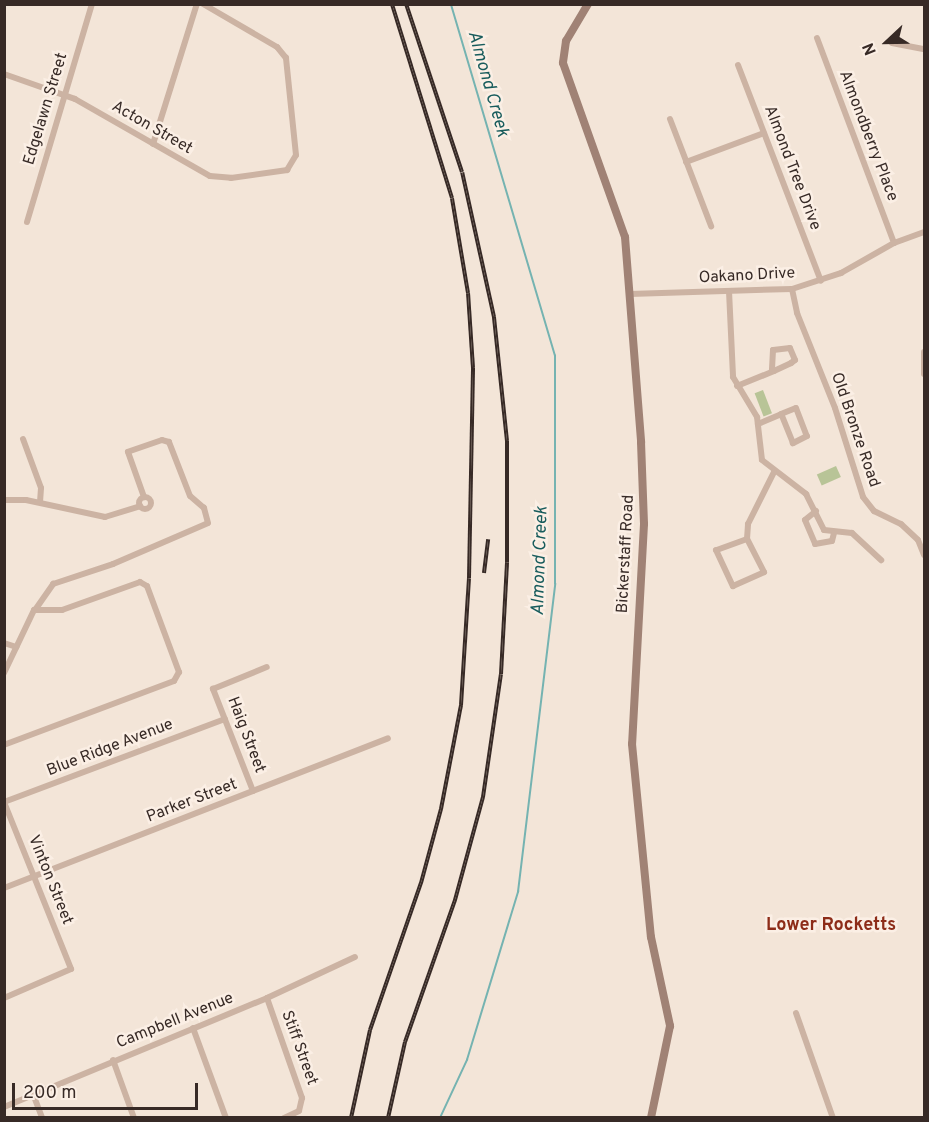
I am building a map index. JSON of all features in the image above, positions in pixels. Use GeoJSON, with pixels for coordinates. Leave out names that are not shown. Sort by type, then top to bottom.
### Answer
{"type":"FeatureCollection","features":[{"type":"Feature","properties":{"kind":"street","name":"Edgelawn Street"},"geometry":{"type":"LineString","coordinates":[[27,222],[92,4]]}},
{"type":"Feature","properties":{"kind":"street"},"geometry":{"type":"LineString","coordinates":[[153,144],[197,4]]}},
{"type":"Feature","properties":{"kind":"street","name":"Acton Street"},"geometry":{"type":"LineString","coordinates":[[4,74],[64,95],[216,178],[290,169],[296,155],[284,54],[203,4]]}},
{"type":"Feature","properties":{"kind":"street","name":"Bickerstaff Road"},"geometry":{"type":"LineString","coordinates":[[588,4],[566,41],[563,63],[622,223],[630,294],[644,497],[632,744],[651,937],[670,1026],[651,1118]]}},
{"type":"Feature","properties":{"kind":"street","name":"Almondberry Place"},"geometry":{"type":"LineString","coordinates":[[817,38],[894,243]]}},
{"type":"Feature","properties":{"kind":"street"},"geometry":{"type":"LineString","coordinates":[[892,43],[924,49]]}},
{"type":"Feature","properties":{"kind":"street","name":"Almond Tree Drive"},"geometry":{"type":"LineString","coordinates":[[738,66],[821,280]]}},
{"type":"Feature","properties":{"kind":"street"},"geometry":{"type":"LineString","coordinates":[[670,119],[711,226]]}},
{"type":"Feature","properties":{"kind":"street"},"geometry":{"type":"LineString","coordinates":[[686,162],[764,133]]}},
{"type":"Feature","properties":{"kind":"street","name":"Oakano Drive"},"geometry":{"type":"LineString","coordinates":[[630,294],[792,289],[821,280],[894,243],[924,232]]}},
{"type":"Feature","properties":{"kind":"street","name":"Old Bronze Road"},"geometry":{"type":"LineString","coordinates":[[792,289],[797,313],[835,408],[863,497],[874,511],[901,524],[918,540],[924,555]]}},
{"type":"Feature","properties":{"kind":"street"},"geometry":{"type":"LineString","coordinates":[[729,291],[732,370],[737,386],[759,424],[759,455],[774,472],[802,490],[824,530],[834,533],[852,533],[881,560]]}},
{"type":"Feature","properties":{"kind":"street"},"geometry":{"type":"LineString","coordinates":[[737,386],[772,371],[795,360],[790,348],[772,351],[772,371]]}},
{"type":"Feature","properties":{"kind":"street"},"geometry":{"type":"LineString","coordinates":[[924,352],[924,374]]}},
{"type":"Feature","properties":{"kind":"street"},"geometry":{"type":"LineString","coordinates":[[759,424],[781,414],[795,408],[807,436],[793,442],[781,414]]}},
{"type":"Feature","properties":{"kind":"street"},"geometry":{"type":"LineString","coordinates":[[23,439],[41,488],[40,502]]}},
{"type":"Feature","properties":{"kind":"street"},"geometry":{"type":"LineString","coordinates":[[4,500],[40,502],[105,517],[140,506],[144,497],[128,452],[162,440],[169,442],[190,496],[204,508],[208,523],[113,564],[53,584],[35,610],[4,673]]}},
{"type":"Feature","properties":{"kind":"street"},"geometry":{"type":"LineString","coordinates":[[747,539],[716,550],[733,586],[765,572],[747,539],[754,508],[774,472]]}},
{"type":"Feature","properties":{"kind":"street"},"geometry":{"type":"LineString","coordinates":[[140,506],[145,510],[151,506],[150,499],[144,497]]}},
{"type":"Feature","properties":{"kind":"street"},"geometry":{"type":"LineString","coordinates":[[816,512],[805,520],[815,544],[832,541],[834,533]]}},
{"type":"Feature","properties":{"kind":"street"},"geometry":{"type":"LineString","coordinates":[[4,745],[177,677],[178,666],[145,584],[137,582],[57,611],[35,610]]}},
{"type":"Feature","properties":{"kind":"street"},"geometry":{"type":"LineString","coordinates":[[4,643],[16,647]]}},
{"type":"Feature","properties":{"kind":"street","name":"Haig Street"},"geometry":{"type":"LineString","coordinates":[[253,791],[213,689],[267,667]]}},
{"type":"Feature","properties":{"kind":"street","name":"Blue Ridge Avenue"},"geometry":{"type":"LineString","coordinates":[[5,802],[225,719]]}},
{"type":"Feature","properties":{"kind":"street","name":"Parker Street"},"geometry":{"type":"LineString","coordinates":[[4,888],[388,738]]}},
{"type":"Feature","properties":{"kind":"street","name":"Vinton Street"},"geometry":{"type":"LineString","coordinates":[[4,998],[71,969],[5,802]]}},
{"type":"Feature","properties":{"kind":"street","name":"Campbell Avenue"},"geometry":{"type":"LineString","coordinates":[[4,1107],[112,1060],[267,998],[355,957]]}},
{"type":"Feature","properties":{"kind":"street","name":"Stiff Street"},"geometry":{"type":"LineString","coordinates":[[267,998],[302,1107],[284,1118]]}},
{"type":"Feature","properties":{"kind":"street"},"geometry":{"type":"LineString","coordinates":[[796,1013],[833,1118]]}},
{"type":"Feature","properties":{"kind":"street"},"geometry":{"type":"LineString","coordinates":[[193,1028],[226,1118]]}},
{"type":"Feature","properties":{"kind":"street"},"geometry":{"type":"LineString","coordinates":[[112,1060],[134,1118]]}},
{"type":"Feature","properties":{"kind":"street"},"geometry":{"type":"LineString","coordinates":[[33,1094],[42,1118]]}},
{"type":"Feature","properties":{"kind":"green space"},"geometry":{"type":"Polygon","coordinates":[[[763,390],[772,413],[764,417],[755,393],[763,390]]]}},
{"type":"Feature","properties":{"kind":"green space"},"geometry":{"type":"Polygon","coordinates":[[[836,466],[841,477],[822,486],[817,475],[836,466]]]}},
{"type":"Feature","properties":{"kind":"waterway","name":"Almond Creek"},"geometry":{"type":"LineString","coordinates":[[440,1118],[467,1060],[518,892],[555,584],[555,356],[451,4]]}},
{"type":"Feature","properties":{"kind":"railway"},"geometry":{"type":"LineString","coordinates":[[351,1118],[370,1030],[421,883],[441,809],[461,705],[469,578],[473,368],[468,293],[452,198],[392,4]]}},
{"type":"Feature","properties":{"kind":"railway"},"geometry":{"type":"LineString","coordinates":[[388,1118],[405,1042],[455,900],[483,797],[501,674],[507,562],[507,441],[494,317],[462,172],[406,4]]}},
{"type":"Feature","properties":{"kind":"railway"},"geometry":{"type":"LineString","coordinates":[[484,573],[488,539]]}},
{"type":"Feature","properties":{"kind":"district","name":"Lower Rocketts"},"geometry":{"type":"Point","coordinates":[831,926]}}]}
